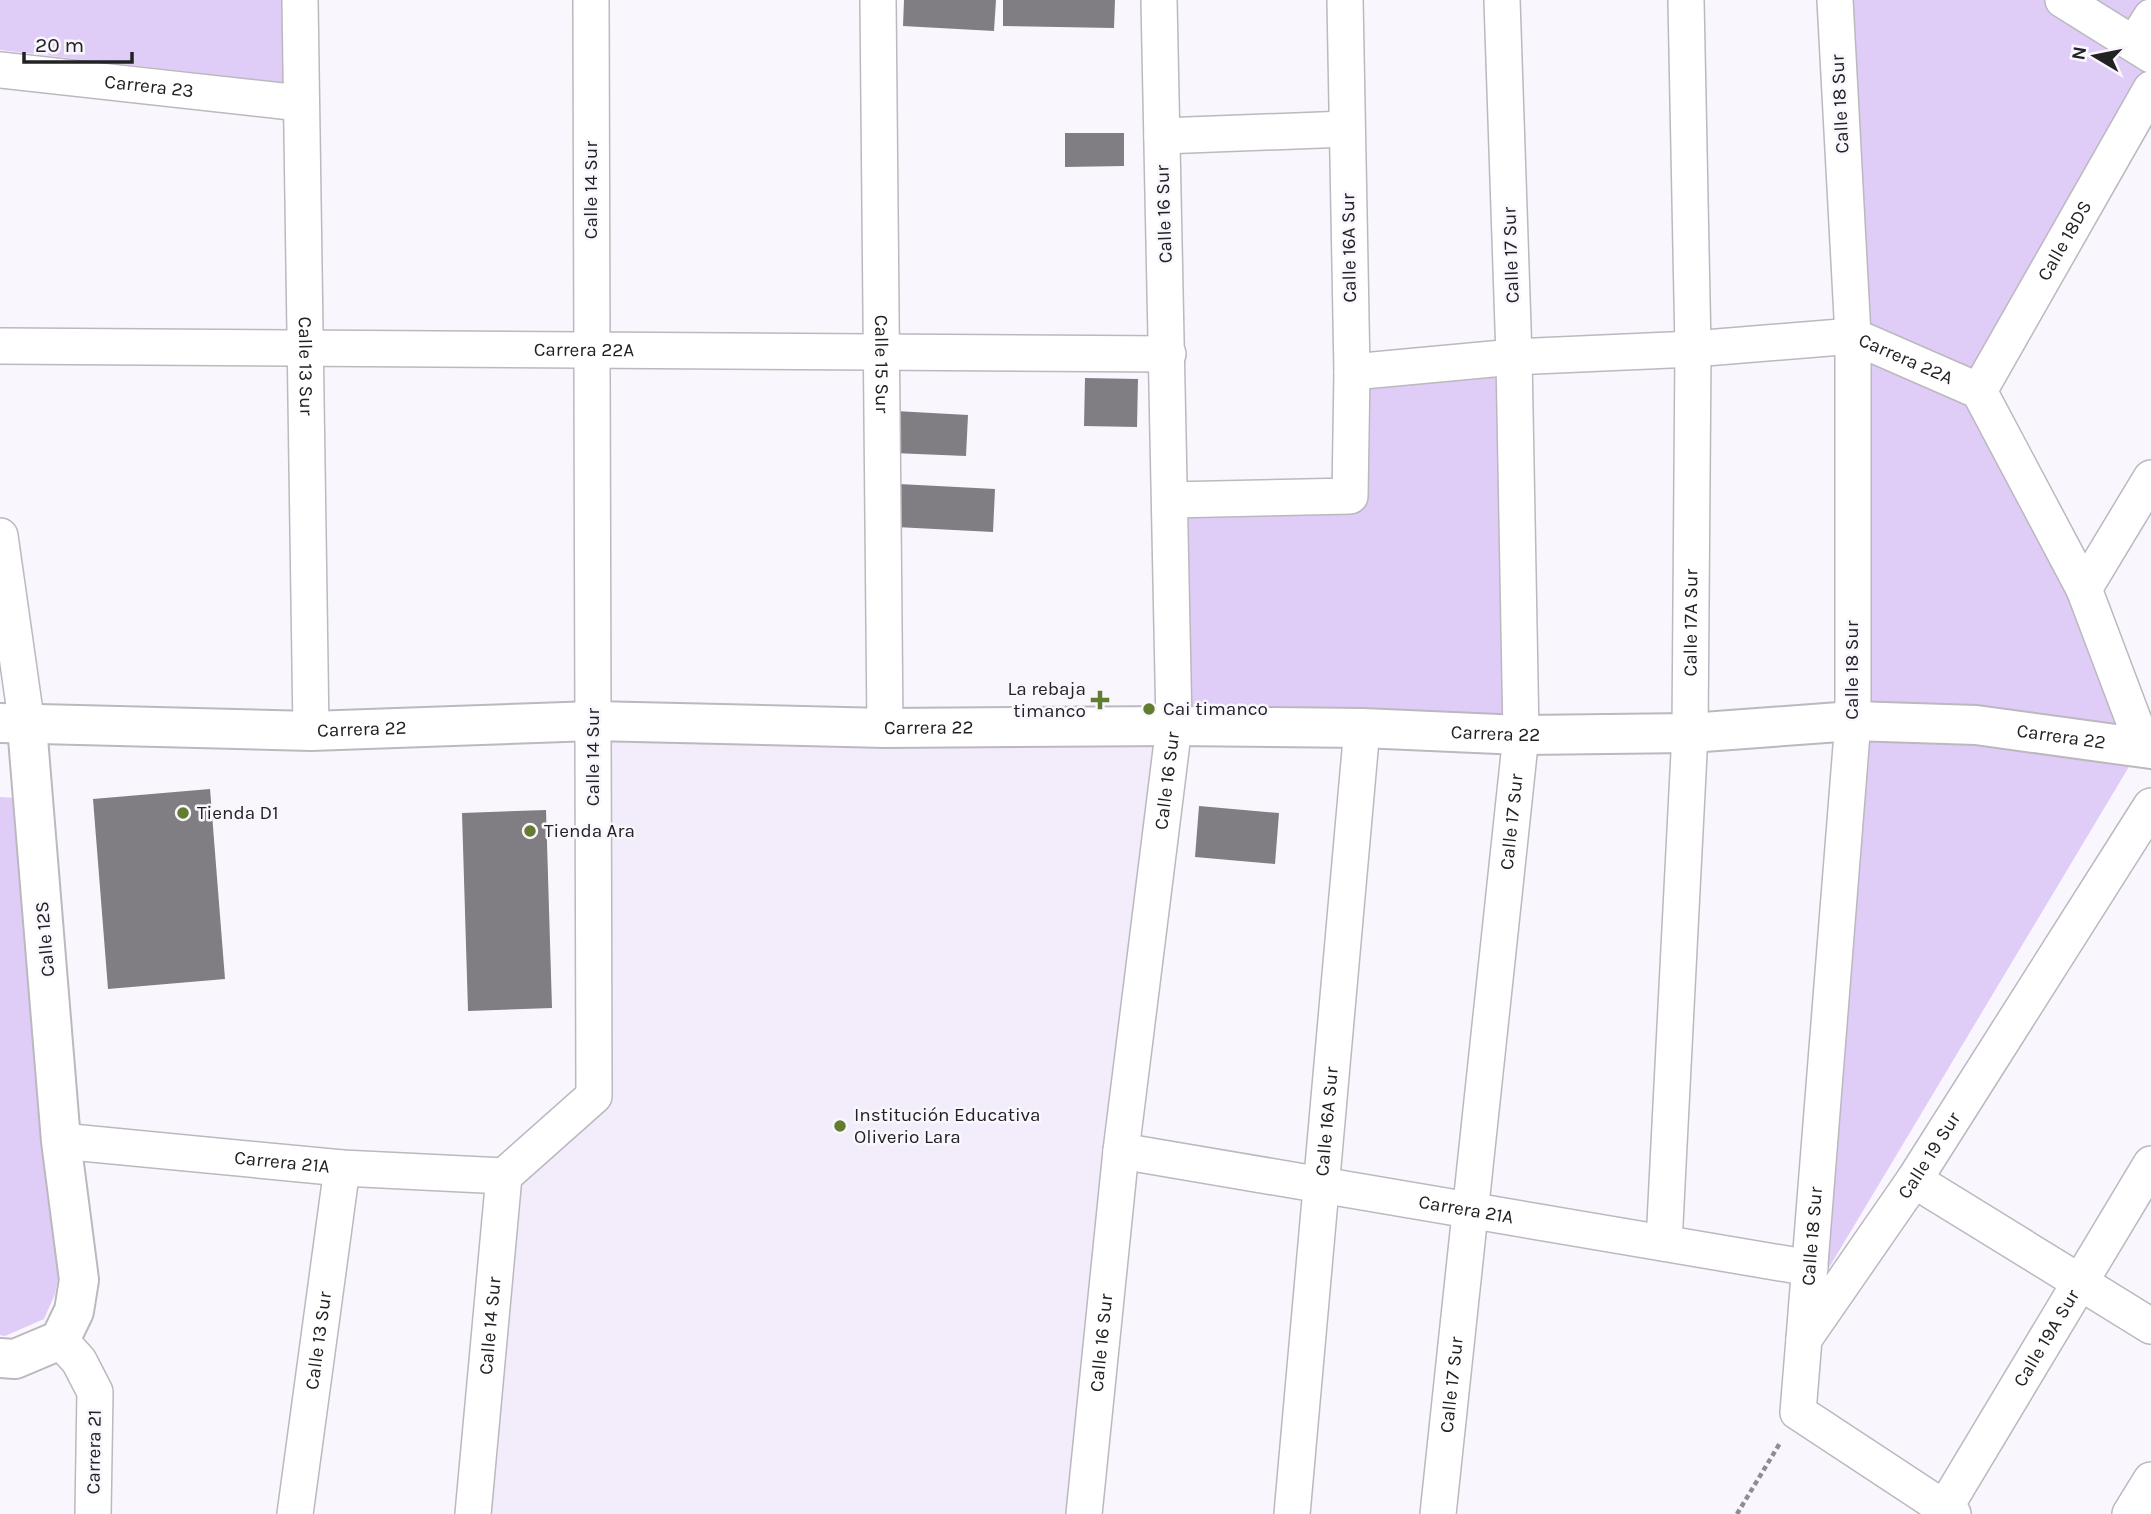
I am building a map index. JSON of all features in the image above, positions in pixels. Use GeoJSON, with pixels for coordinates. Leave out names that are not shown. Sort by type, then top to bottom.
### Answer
{"type":"FeatureCollection","features":[{"type":"Feature","properties":{"kind":"street","name":"Calle 13 Sur"},"geometry":{"type":"LineString","coordinates":[[300,0],[312,731]]}},
{"type":"Feature","properties":{"kind":"street","name":"Calle 14 Sur"},"geometry":{"type":"LineString","coordinates":[[473,1514],[504,1176],[594,1096],[591,0]]}},
{"type":"Feature","properties":{"kind":"street","name":"Calle 15 Sur"},"geometry":{"type":"LineString","coordinates":[[878,0],[884,729]]}},
{"type":"Feature","properties":{"kind":"street","name":"Calle 16 Sur"},"geometry":{"type":"LineString","coordinates":[[1084,1514],[1121,1151],[1174,726],[1168,354],[1158,0]]}},
{"type":"Feature","properties":{"kind":"street","name":"Calle 16A Sur"},"geometry":{"type":"LineString","coordinates":[[1170,499],[1350,496],[1352,372],[1345,0]]}},
{"type":"Feature","properties":{"kind":"street","name":"Calle 17 Sur"},"geometry":{"type":"LineString","coordinates":[[1438,1514],[1521,735],[1514,356],[1502,0]]}},
{"type":"Feature","properties":{"kind":"street","name":"Calle 17A Sur"},"geometry":{"type":"LineString","coordinates":[[1664,1243],[1690,733],[1693,349],[1686,0]]}},
{"type":"Feature","properties":{"kind":"street","name":"Calle 18 Sur"},"geometry":{"type":"LineString","coordinates":[[1804,1339],[1853,721],[1853,336],[1835,0]]}},
{"type":"Feature","properties":{"kind":"street"},"geometry":{"type":"LineString","coordinates":[[2063,0],[2145,39]]}},
{"type":"Feature","properties":{"kind":"street","name":"Carrera 23"},"geometry":{"type":"LineString","coordinates":[[0,70],[300,103]]}},
{"type":"Feature","properties":{"kind":"street","name":"Calle 18DS"},"geometry":{"type":"LineString","coordinates":[[1979,391],[2151,89]]}},
{"type":"Feature","properties":{"kind":"street"},"geometry":{"type":"LineString","coordinates":[[1162,136],[1346,129]]}},
{"type":"Feature","properties":{"kind":"street","name":"Carrera 22A"},"geometry":{"type":"LineString","coordinates":[[1352,372],[1514,356],[1693,349],[1853,336],[1979,391]]}},
{"type":"Feature","properties":{"kind":"street","name":"Carrera 22A"},"geometry":{"type":"LineString","coordinates":[[0,346],[1168,354]]}},
{"type":"Feature","properties":{"kind":"street"},"geometry":{"type":"LineString","coordinates":[[1979,391],[2084,589],[2148,749]]}},
{"type":"Feature","properties":{"kind":"street"},"geometry":{"type":"LineString","coordinates":[[2084,589],[2151,478]]}},
{"type":"Feature","properties":{"kind":"street","name":"Calle 12S"},"geometry":{"type":"LineString","coordinates":[[0,536],[14,724],[79,1280],[74,1311],[60,1340]]}},
{"type":"Feature","properties":{"kind":"street","name":"Carrera 22"},"geometry":{"type":"LineString","coordinates":[[14,724],[312,731],[593,721],[884,729],[1174,726],[1521,735],[1690,733],[1853,721],[1976,725],[2148,749]]}},
{"type":"Feature","properties":{"kind":"street","name":"Calle 16A Sur"},"geometry":{"type":"LineString","coordinates":[[1292,1514],[1362,729]]}},
{"type":"Feature","properties":{"kind":"street","name":"Calle 19 Sur"},"geometry":{"type":"LineString","coordinates":[[1798,1412],[1804,1339],[1914,1180],[2151,806]]}},
{"type":"Feature","properties":{"kind":"street","name":"Carrera 21A"},"geometry":{"type":"LineString","coordinates":[[61,1141],[342,1168],[504,1176]]}},
{"type":"Feature","properties":{"kind":"street","name":"Carrera 21A"},"geometry":{"type":"LineString","coordinates":[[1121,1151],[1810,1268]]}},
{"type":"Feature","properties":{"kind":"street","name":"Calle 19A Sur"},"geometry":{"type":"LineString","coordinates":[[1946,1512],[2151,1164]]}},
{"type":"Feature","properties":{"kind":"street","name":"Calle 13 Sur"},"geometry":{"type":"LineString","coordinates":[[295,1514],[342,1168]]}},
{"type":"Feature","properties":{"kind":"street"},"geometry":{"type":"LineString","coordinates":[[1914,1180],[2151,1325]]}},
{"type":"Feature","properties":{"kind":"street"},"geometry":{"type":"LineString","coordinates":[[0,1358],[15,1359],[60,1340]]}},
{"type":"Feature","properties":{"kind":"street","name":"Carrera 21"},"geometry":{"type":"LineString","coordinates":[[60,1340],[79,1361],[95,1392],[93,1514]]}},
{"type":"Feature","properties":{"kind":"street"},"geometry":{"type":"LineString","coordinates":[[1798,1412],[1946,1512]]}},
{"type":"Feature","properties":{"kind":"street"},"geometry":{"type":"LineString","coordinates":[[2130,1514],[2151,1480]]}},
{"type":"Feature","properties":{"kind":"path"},"geometry":{"type":"LineString","coordinates":[[1737,1514],[1798,1412]]}},
{"type":"Feature","properties":{"kind":"shaded area"},"geometry":{"type":"Polygon","coordinates":[[[0,0],[286,0],[286,83],[0,50],[0,0]]]}},
{"type":"Feature","properties":{"kind":"shaded area"},"geometry":{"type":"Polygon","coordinates":[[[1842,0],[2151,0],[2151,77],[1968,399],[2078,586],[2133,760],[1812,1296],[1859,704],[1842,0]]]}},
{"type":"Feature","properties":{"kind":"shaded area"},"geometry":{"type":"Polygon","coordinates":[[[1506,367],[1512,726],[1182,718],[1179,502],[1356,507],[1362,385],[1506,367]]]}},
{"type":"Feature","properties":{"kind":"shaded area","name":"Institución Educativa Oliverio Lara"},"geometry":{"type":"Polygon","coordinates":[[[601,739],[1156,745],[1069,1514],[485,1514],[516,1175],[602,1097],[601,739]]]}},
{"type":"Feature","properties":{"kind":"shaded area"},"geometry":{"type":"Polygon","coordinates":[[[0,797],[16,798],[60,1268],[55,1294],[44,1319],[5,1336],[0,1335],[0,797]]]}},
{"type":"Feature","properties":{"kind":"building"},"geometry":{"type":"Polygon","coordinates":[[[904,0],[996,0],[994,31],[903,26],[904,0]]]}},
{"type":"Feature","properties":{"kind":"building"},"geometry":{"type":"Polygon","coordinates":[[[1003,0],[1115,0],[1114,28],[1003,26],[1003,0]]]}},
{"type":"Feature","properties":{"kind":"building"},"geometry":{"type":"Polygon","coordinates":[[[1065,133],[1124,133],[1124,166],[1065,167],[1065,133]]]}},
{"type":"Feature","properties":{"kind":"building"},"geometry":{"type":"Polygon","coordinates":[[[1085,378],[1138,379],[1137,427],[1084,426],[1085,378]]]}},
{"type":"Feature","properties":{"kind":"building"},"geometry":{"type":"Polygon","coordinates":[[[895,411],[968,415],[966,456],[893,453],[895,411]]]}},
{"type":"Feature","properties":{"kind":"building"},"geometry":{"type":"Polygon","coordinates":[[[899,484],[995,489],[993,532],[896,527],[899,484]]]}},
{"type":"Feature","properties":{"kind":"building"},"geometry":{"type":"Polygon","coordinates":[[[210,789],[225,979],[108,989],[93,799],[210,789]]]}},
{"type":"Feature","properties":{"kind":"building"},"geometry":{"type":"Polygon","coordinates":[[[1199,806],[1279,813],[1275,864],[1195,857],[1199,806]]]}},
{"type":"Feature","properties":{"kind":"building"},"geometry":{"type":"Polygon","coordinates":[[[546,810],[552,1008],[468,1011],[462,813],[546,810]]]}},
{"type":"Feature","properties":{"kind":"place","name":"La rebaja timanco"},"geometry":{"type":"Point","coordinates":[1100,700]}},
{"type":"Feature","properties":{"kind":"place","name":"Cai timanco"},"geometry":{"type":"Point","coordinates":[1149,709]}},
{"type":"Feature","properties":{"kind":"place","name":"Tienda D1"},"geometry":{"type":"Point","coordinates":[183,813]}},
{"type":"Feature","properties":{"kind":"place","name":"Tienda Ara"},"geometry":{"type":"Point","coordinates":[530,831]}},
{"type":"Feature","properties":{"kind":"place","name":"Institución Educativa Oliverio Lara"},"geometry":{"type":"Point","coordinates":[840,1126]}}]}
